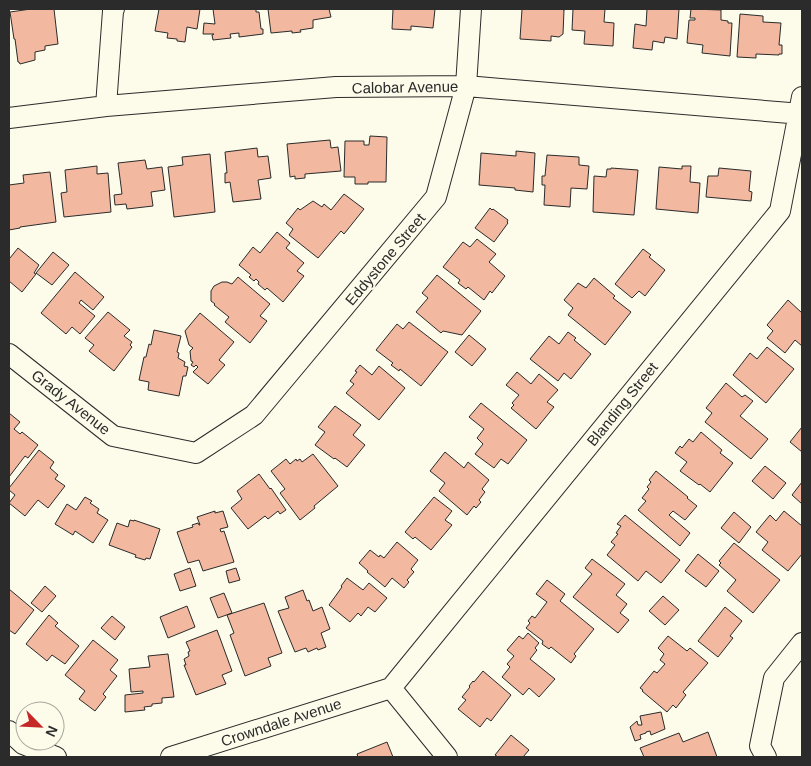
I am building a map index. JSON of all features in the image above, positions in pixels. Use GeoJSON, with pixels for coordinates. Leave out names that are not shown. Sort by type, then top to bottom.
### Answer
{"type":"FeatureCollection","features":[{"type":"Feature","properties":{"kind":"street"},"geometry":{"type":"LineString","coordinates":[[106,106],[114,9]]}},
{"type":"Feature","properties":{"kind":"street","name":"Eddystone Street"},"geometry":{"type":"LineString","coordinates":[[196,453],[254,415],[436,197],[466,86],[471,9]]}},
{"type":"Feature","properties":{"kind":"street","name":"Calobar Avenue"},"geometry":{"type":"LineString","coordinates":[[9,118],[106,106],[336,87],[466,86],[801,108]]}},
{"type":"Feature","properties":{"kind":"street","name":"Blanding Street"},"geometry":{"type":"LineString","coordinates":[[391,688],[780,211],[801,108]]}},
{"type":"Feature","properties":{"kind":"street","name":"Grady Avenue"},"geometry":{"type":"LineString","coordinates":[[9,354],[113,436],[196,453]]}},
{"type":"Feature","properties":{"kind":"street"},"geometry":{"type":"LineString","coordinates":[[766,757],[760,746],[774,678],[802,643]]}},
{"type":"Feature","properties":{"kind":"street"},"geometry":{"type":"LineString","coordinates":[[391,688],[447,757]]}},
{"type":"Feature","properties":{"kind":"street","name":"Crowndale Avenue"},"geometry":{"type":"LineString","coordinates":[[171,757],[391,688]]}},
{"type":"Feature","properties":{"kind":"street"},"geometry":{"type":"LineString","coordinates":[[9,732],[24,744],[56,757]]}},
{"type":"Feature","properties":{"kind":"building"},"geometry":{"type":"Polygon","coordinates":[[[31,9],[54,9],[58,44],[45,46],[45,50],[35,52],[35,60],[20,64],[18,62],[10,12],[31,9]]]}},
{"type":"Feature","properties":{"kind":"building"},"geometry":{"type":"Polygon","coordinates":[[[159,9],[200,9],[197,29],[187,27],[185,42],[167,38],[168,33],[155,31],[159,9]]]}},
{"type":"Feature","properties":{"kind":"building"},"geometry":{"type":"Polygon","coordinates":[[[213,9],[256,9],[256,12],[259,12],[263,34],[239,37],[239,33],[230,34],[231,38],[213,40],[212,35],[214,34],[203,34],[204,23],[215,24],[213,9]]]}},
{"type":"Feature","properties":{"kind":"building"},"geometry":{"type":"Polygon","coordinates":[[[268,9],[329,9],[331,17],[313,20],[313,28],[300,30],[301,32],[271,33],[268,9]]]}},
{"type":"Feature","properties":{"kind":"building"},"geometry":{"type":"Polygon","coordinates":[[[393,9],[435,9],[433,28],[411,26],[411,30],[392,29],[393,9]]]}},
{"type":"Feature","properties":{"kind":"building"},"geometry":{"type":"Polygon","coordinates":[[[522,9],[563,9],[563,34],[559,37],[551,36],[551,41],[520,39],[522,9]]]}},
{"type":"Feature","properties":{"kind":"building"},"geometry":{"type":"Polygon","coordinates":[[[573,9],[605,9],[604,22],[614,23],[613,46],[584,44],[585,31],[572,30],[573,9]]]}},
{"type":"Feature","properties":{"kind":"building"},"geometry":{"type":"Polygon","coordinates":[[[647,9],[679,9],[677,39],[665,37],[664,43],[653,41],[652,50],[633,48],[635,24],[646,26],[647,9]]]}},
{"type":"Feature","properties":{"kind":"building"},"geometry":{"type":"Polygon","coordinates":[[[691,9],[721,10],[721,20],[732,23],[730,56],[702,53],[703,45],[687,43],[689,20],[695,20],[695,18],[690,18],[691,9]]]}},
{"type":"Feature","properties":{"kind":"building"},"geometry":{"type":"Polygon","coordinates":[[[740,14],[763,16],[763,22],[781,23],[779,45],[782,45],[782,54],[756,54],[756,58],[737,57],[740,14]]]}},
{"type":"Feature","properties":{"kind":"building"},"geometry":{"type":"Polygon","coordinates":[[[370,136],[387,137],[386,182],[355,184],[355,177],[344,177],[345,141],[364,141],[364,145],[369,145],[370,136]]]}},
{"type":"Feature","properties":{"kind":"building"},"geometry":{"type":"Polygon","coordinates":[[[330,140],[331,148],[338,147],[341,171],[305,174],[305,178],[295,179],[295,176],[290,177],[287,144],[330,140]]]}},
{"type":"Feature","properties":{"kind":"building"},"geometry":{"type":"Polygon","coordinates":[[[257,148],[258,157],[268,156],[271,178],[258,180],[261,199],[233,202],[230,182],[225,183],[225,173],[227,173],[225,152],[257,148]]]}},
{"type":"Feature","properties":{"kind":"building"},"geometry":{"type":"Polygon","coordinates":[[[516,151],[535,153],[533,192],[515,190],[515,188],[479,185],[481,153],[516,156],[516,151]]]}},
{"type":"Feature","properties":{"kind":"building"},"geometry":{"type":"Polygon","coordinates":[[[210,154],[215,212],[174,217],[168,167],[183,165],[182,157],[210,154]]]}},
{"type":"Feature","properties":{"kind":"building"},"geometry":{"type":"Polygon","coordinates":[[[547,155],[579,157],[579,165],[589,166],[587,189],[571,188],[570,207],[544,205],[545,185],[542,185],[542,176],[545,176],[547,155]]]}},
{"type":"Feature","properties":{"kind":"building"},"geometry":{"type":"Polygon","coordinates":[[[145,160],[147,169],[162,167],[165,190],[151,192],[153,206],[127,209],[126,204],[115,205],[114,195],[122,194],[118,163],[145,160]]]}},
{"type":"Feature","properties":{"kind":"building"},"geometry":{"type":"Polygon","coordinates":[[[97,166],[97,174],[108,173],[111,212],[64,217],[61,193],[67,192],[65,170],[97,166]]]}},
{"type":"Feature","properties":{"kind":"building"},"geometry":{"type":"Polygon","coordinates":[[[682,166],[691,166],[690,182],[700,183],[698,213],[656,209],[659,167],[682,169],[682,166]]]}},
{"type":"Feature","properties":{"kind":"building"},"geometry":{"type":"Polygon","coordinates":[[[719,168],[751,171],[749,191],[752,192],[751,201],[706,197],[708,176],[718,176],[719,168]]]}},
{"type":"Feature","properties":{"kind":"building"},"geometry":{"type":"Polygon","coordinates":[[[607,169],[638,170],[634,215],[593,212],[594,176],[606,177],[607,169]]]}},
{"type":"Feature","properties":{"kind":"building"},"geometry":{"type":"Polygon","coordinates":[[[50,172],[56,222],[9,230],[9,185],[24,183],[23,175],[50,172]]]}},
{"type":"Feature","properties":{"kind":"building"},"geometry":{"type":"Polygon","coordinates":[[[344,194],[364,209],[344,234],[341,231],[318,258],[289,235],[293,229],[286,223],[298,208],[300,210],[313,201],[322,207],[324,204],[331,210],[344,194]]]}},
{"type":"Feature","properties":{"kind":"building"},"geometry":{"type":"Polygon","coordinates":[[[490,208],[508,220],[508,223],[494,242],[475,228],[490,208]]]}},
{"type":"Feature","properties":{"kind":"building"},"geometry":{"type":"Polygon","coordinates":[[[277,232],[290,243],[286,248],[304,263],[297,271],[304,276],[283,302],[267,288],[265,290],[258,284],[259,282],[256,279],[254,281],[249,277],[251,275],[239,265],[253,247],[260,253],[277,232]]]}},
{"type":"Feature","properties":{"kind":"building"},"geometry":{"type":"Polygon","coordinates":[[[477,239],[496,254],[489,262],[505,276],[484,300],[468,287],[466,289],[458,283],[460,280],[443,267],[463,242],[470,247],[477,239]]]}},
{"type":"Feature","properties":{"kind":"building"},"geometry":{"type":"Polygon","coordinates":[[[18,248],[39,265],[34,273],[36,274],[22,292],[9,281],[9,257],[18,248]]]}},
{"type":"Feature","properties":{"kind":"building"},"geometry":{"type":"Polygon","coordinates":[[[643,249],[651,255],[649,257],[665,270],[645,296],[639,291],[632,298],[615,284],[643,249]]]}},
{"type":"Feature","properties":{"kind":"building"},"geometry":{"type":"Polygon","coordinates":[[[53,252],[69,265],[52,285],[36,273],[53,252]]]}},
{"type":"Feature","properties":{"kind":"building"},"geometry":{"type":"Polygon","coordinates":[[[75,272],[104,297],[93,310],[81,300],[79,303],[95,316],[80,334],[72,327],[66,334],[41,313],[75,272]]]}},
{"type":"Feature","properties":{"kind":"building"},"geometry":{"type":"Polygon","coordinates":[[[437,275],[481,311],[462,335],[443,331],[441,333],[416,312],[428,298],[422,293],[437,275]]]}},
{"type":"Feature","properties":{"kind":"building"},"geometry":{"type":"Polygon","coordinates":[[[238,277],[270,304],[260,316],[267,321],[250,343],[225,322],[229,317],[211,301],[211,291],[214,286],[222,282],[232,284],[238,277]]]}},
{"type":"Feature","properties":{"kind":"building"},"geometry":{"type":"Polygon","coordinates":[[[594,278],[615,296],[613,298],[631,312],[605,345],[568,315],[573,308],[564,300],[578,283],[586,288],[594,278]]]}},
{"type":"Feature","properties":{"kind":"building"},"geometry":{"type":"Polygon","coordinates":[[[788,300],[802,313],[802,346],[795,340],[785,353],[767,338],[773,331],[767,325],[788,300]]]}},
{"type":"Feature","properties":{"kind":"building"},"geometry":{"type":"Polygon","coordinates":[[[108,312],[130,330],[124,336],[132,342],[130,345],[132,347],[114,371],[89,351],[94,345],[85,338],[108,312]]]}},
{"type":"Feature","properties":{"kind":"building"},"geometry":{"type":"Polygon","coordinates":[[[200,313],[234,342],[219,360],[225,365],[208,384],[193,372],[198,367],[191,365],[193,362],[191,361],[190,351],[193,348],[189,345],[185,331],[200,313]]]}},
{"type":"Feature","properties":{"kind":"building"},"geometry":{"type":"Polygon","coordinates":[[[409,322],[448,352],[421,386],[400,369],[399,371],[391,365],[393,363],[376,350],[397,324],[403,329],[409,322]]]}},
{"type":"Feature","properties":{"kind":"building"},"geometry":{"type":"Polygon","coordinates":[[[154,330],[181,336],[177,352],[179,353],[178,358],[185,362],[184,366],[188,367],[186,376],[183,376],[179,396],[148,390],[149,382],[139,380],[144,357],[146,357],[149,344],[151,345],[154,330]]]}},
{"type":"Feature","properties":{"kind":"building"},"geometry":{"type":"Polygon","coordinates":[[[568,332],[576,338],[574,340],[591,354],[571,379],[564,373],[558,381],[530,359],[549,336],[559,344],[568,332]]]}},
{"type":"Feature","properties":{"kind":"building"},"geometry":{"type":"Polygon","coordinates":[[[469,335],[486,349],[472,366],[455,352],[469,335]]]}},
{"type":"Feature","properties":{"kind":"building"},"geometry":{"type":"Polygon","coordinates":[[[767,347],[794,369],[766,403],[733,375],[750,353],[757,359],[767,347]]]}},
{"type":"Feature","properties":{"kind":"building"},"geometry":{"type":"Polygon","coordinates":[[[360,365],[372,375],[379,366],[405,388],[379,420],[346,393],[354,384],[350,381],[360,365]]]}},
{"type":"Feature","properties":{"kind":"building"},"geometry":{"type":"Polygon","coordinates":[[[517,372],[531,384],[539,374],[558,390],[547,402],[554,407],[536,429],[511,408],[514,405],[512,403],[519,395],[506,385],[517,372]]]}},
{"type":"Feature","properties":{"kind":"building"},"geometry":{"type":"Polygon","coordinates":[[[726,383],[742,397],[745,395],[753,401],[740,416],[768,439],[751,459],[705,422],[712,413],[706,408],[726,383]]]}},
{"type":"Feature","properties":{"kind":"building"},"geometry":{"type":"Polygon","coordinates":[[[481,403],[527,440],[508,464],[501,459],[494,468],[475,454],[483,444],[477,438],[484,429],[469,417],[481,403]]]}},
{"type":"Feature","properties":{"kind":"building"},"geometry":{"type":"Polygon","coordinates":[[[335,406],[361,425],[353,435],[365,445],[347,467],[315,445],[325,432],[318,427],[335,406]]]}},
{"type":"Feature","properties":{"kind":"building"},"geometry":{"type":"Polygon","coordinates":[[[9,413],[20,422],[14,429],[20,434],[22,432],[38,445],[28,458],[25,456],[9,477],[9,413]]]}},
{"type":"Feature","properties":{"kind":"building"},"geometry":{"type":"Polygon","coordinates":[[[802,427],[802,452],[790,442],[802,427]]]}},
{"type":"Feature","properties":{"kind":"building"},"geometry":{"type":"Polygon","coordinates":[[[701,432],[722,450],[720,453],[733,463],[710,492],[680,471],[687,462],[675,453],[689,439],[693,442],[701,432]]]}},
{"type":"Feature","properties":{"kind":"building"},"geometry":{"type":"Polygon","coordinates":[[[39,450],[54,462],[50,468],[58,475],[55,479],[65,486],[48,508],[38,500],[25,516],[9,503],[15,495],[9,488],[39,450]]]}},
{"type":"Feature","properties":{"kind":"building"},"geometry":{"type":"Polygon","coordinates":[[[445,452],[464,468],[468,462],[489,480],[482,489],[485,492],[479,500],[481,502],[476,508],[474,506],[467,515],[439,491],[445,483],[430,471],[445,452]]]}},
{"type":"Feature","properties":{"kind":"building"},"geometry":{"type":"Polygon","coordinates":[[[313,454],[338,486],[300,520],[280,493],[285,489],[271,471],[286,459],[290,464],[296,459],[297,461],[300,459],[302,462],[313,454]]]}},
{"type":"Feature","properties":{"kind":"building"},"geometry":{"type":"Polygon","coordinates":[[[765,466],[786,483],[773,499],[752,481],[765,466]]]}},
{"type":"Feature","properties":{"kind":"building"},"geometry":{"type":"Polygon","coordinates":[[[656,471],[697,506],[685,520],[673,511],[669,515],[690,533],[680,546],[638,510],[646,501],[642,498],[649,489],[647,487],[651,482],[649,480],[656,471]]]}},
{"type":"Feature","properties":{"kind":"building"},"geometry":{"type":"Polygon","coordinates":[[[259,474],[286,510],[280,514],[278,511],[268,519],[265,516],[248,529],[231,508],[242,499],[237,491],[259,474]]]}},
{"type":"Feature","properties":{"kind":"building"},"geometry":{"type":"Polygon","coordinates":[[[802,482],[802,504],[792,495],[802,482]]]}},
{"type":"Feature","properties":{"kind":"building"},"geometry":{"type":"Polygon","coordinates":[[[85,497],[92,501],[90,503],[99,509],[97,513],[108,520],[93,543],[75,531],[73,535],[55,524],[67,504],[76,510],[85,497]]]}},
{"type":"Feature","properties":{"kind":"building"},"geometry":{"type":"Polygon","coordinates":[[[434,497],[452,511],[445,520],[452,525],[431,550],[415,537],[413,539],[405,532],[434,497]]]}},
{"type":"Feature","properties":{"kind":"building"},"geometry":{"type":"Polygon","coordinates":[[[215,511],[215,513],[223,511],[228,527],[220,529],[221,532],[224,531],[234,562],[203,571],[199,560],[188,563],[177,532],[193,527],[192,525],[198,523],[200,525],[197,517],[215,511]]]}},
{"type":"Feature","properties":{"kind":"building"},"geometry":{"type":"Polygon","coordinates":[[[784,511],[802,526],[802,554],[788,571],[762,550],[768,542],[756,532],[770,515],[776,521],[784,511]]]}},
{"type":"Feature","properties":{"kind":"building"},"geometry":{"type":"Polygon","coordinates":[[[734,512],[751,527],[739,543],[721,528],[734,512]]]}},
{"type":"Feature","properties":{"kind":"building"},"geometry":{"type":"Polygon","coordinates":[[[625,515],[680,560],[661,583],[646,571],[638,581],[607,555],[615,545],[611,542],[618,534],[616,533],[621,526],[617,524],[625,515]]]}},
{"type":"Feature","properties":{"kind":"building"},"geometry":{"type":"Polygon","coordinates":[[[130,520],[160,529],[150,559],[146,558],[145,560],[135,557],[136,555],[109,545],[117,523],[128,527],[130,520]]]}},
{"type":"Feature","properties":{"kind":"building"},"geometry":{"type":"Polygon","coordinates":[[[397,542],[418,560],[411,569],[414,572],[407,580],[409,582],[404,588],[392,578],[385,587],[359,563],[370,550],[379,557],[380,555],[384,558],[397,542]]]}},
{"type":"Feature","properties":{"kind":"building"},"geometry":{"type":"Polygon","coordinates":[[[734,543],[780,580],[753,613],[727,591],[736,580],[719,565],[721,563],[719,561],[734,543]]]}},
{"type":"Feature","properties":{"kind":"building"},"geometry":{"type":"Polygon","coordinates":[[[698,554],[719,571],[706,587],[685,571],[698,554]]]}},
{"type":"Feature","properties":{"kind":"building"},"geometry":{"type":"Polygon","coordinates":[[[592,559],[625,584],[616,595],[627,604],[620,613],[629,620],[618,633],[573,597],[592,574],[585,568],[592,559]]]}},
{"type":"Feature","properties":{"kind":"building"},"geometry":{"type":"Polygon","coordinates":[[[190,568],[196,586],[180,591],[174,574],[190,568]]]}},
{"type":"Feature","properties":{"kind":"building"},"geometry":{"type":"Polygon","coordinates":[[[236,568],[240,580],[229,583],[226,571],[236,568]]]}},
{"type":"Feature","properties":{"kind":"building"},"geometry":{"type":"Polygon","coordinates":[[[347,578],[363,590],[369,583],[387,598],[375,612],[368,607],[361,616],[358,613],[350,622],[329,605],[347,578]]]}},
{"type":"Feature","properties":{"kind":"building"},"geometry":{"type":"Polygon","coordinates":[[[547,580],[565,594],[560,601],[594,629],[574,654],[576,656],[571,663],[551,647],[549,649],[542,644],[543,641],[526,628],[532,616],[535,618],[547,602],[536,594],[547,580]]]}},
{"type":"Feature","properties":{"kind":"building"},"geometry":{"type":"Polygon","coordinates":[[[45,586],[56,596],[42,612],[31,603],[45,586]]]}},
{"type":"Feature","properties":{"kind":"building"},"geometry":{"type":"Polygon","coordinates":[[[9,589],[34,610],[15,634],[9,630],[9,589]]]}},
{"type":"Feature","properties":{"kind":"building"},"geometry":{"type":"Polygon","coordinates":[[[303,590],[313,611],[322,607],[330,629],[321,633],[326,647],[308,652],[306,648],[295,652],[278,611],[289,608],[285,597],[303,590]]]}},
{"type":"Feature","properties":{"kind":"building"},"geometry":{"type":"Polygon","coordinates":[[[224,593],[232,613],[218,618],[210,598],[224,593]]]}},
{"type":"Feature","properties":{"kind":"building"},"geometry":{"type":"Polygon","coordinates":[[[663,596],[679,610],[665,625],[649,611],[663,596]]]}},
{"type":"Feature","properties":{"kind":"building"},"geometry":{"type":"Polygon","coordinates":[[[264,603],[282,653],[268,658],[271,666],[245,676],[230,635],[234,633],[227,615],[264,603]]]}},
{"type":"Feature","properties":{"kind":"building"},"geometry":{"type":"Polygon","coordinates":[[[187,606],[195,627],[168,638],[160,617],[187,606]]]}},
{"type":"Feature","properties":{"kind":"building"},"geometry":{"type":"Polygon","coordinates":[[[725,607],[742,621],[730,636],[733,638],[718,657],[698,641],[725,607]]]}},
{"type":"Feature","properties":{"kind":"building"},"geometry":{"type":"Polygon","coordinates":[[[49,615],[58,623],[55,626],[79,646],[65,664],[52,655],[47,661],[26,644],[49,615]]]}},
{"type":"Feature","properties":{"kind":"building"},"geometry":{"type":"Polygon","coordinates":[[[112,616],[125,627],[115,640],[101,628],[112,616]]]}},
{"type":"Feature","properties":{"kind":"building"},"geometry":{"type":"Polygon","coordinates":[[[217,630],[232,671],[222,675],[226,684],[196,695],[184,665],[186,665],[184,659],[189,656],[188,652],[190,651],[186,642],[217,630]]]}},
{"type":"Feature","properties":{"kind":"building"},"geometry":{"type":"Polygon","coordinates":[[[528,633],[539,643],[535,648],[537,650],[530,659],[555,679],[539,697],[529,688],[523,695],[502,677],[510,667],[507,664],[514,656],[507,650],[519,636],[523,639],[528,633]]]}},
{"type":"Feature","properties":{"kind":"building"},"geometry":{"type":"Polygon","coordinates":[[[668,636],[687,651],[690,648],[708,663],[683,692],[686,695],[676,708],[673,705],[667,712],[640,688],[654,671],[657,673],[665,664],[660,660],[664,654],[658,648],[668,636]]]}},
{"type":"Feature","properties":{"kind":"building"},"geometry":{"type":"Polygon","coordinates":[[[93,640],[118,660],[110,670],[117,676],[103,694],[106,697],[95,711],[79,699],[85,691],[65,675],[93,640]]]}},
{"type":"Feature","properties":{"kind":"building"},"geometry":{"type":"Polygon","coordinates":[[[168,654],[174,697],[162,698],[162,703],[144,707],[145,710],[125,712],[125,695],[143,693],[143,691],[131,692],[129,669],[150,667],[148,656],[168,654]]]}},
{"type":"Feature","properties":{"kind":"building"},"geometry":{"type":"Polygon","coordinates":[[[483,671],[511,695],[491,721],[487,718],[480,727],[458,709],[466,700],[462,697],[469,686],[483,671]]]}},
{"type":"Feature","properties":{"kind":"building"},"geometry":{"type":"Polygon","coordinates":[[[661,712],[665,729],[651,735],[650,731],[646,732],[640,735],[641,739],[635,741],[630,727],[637,721],[638,725],[642,725],[640,716],[661,712]]]}},
{"type":"Feature","properties":{"kind":"building"},"geometry":{"type":"Polygon","coordinates":[[[708,732],[717,757],[644,757],[640,748],[679,733],[683,742],[708,732]]]}},
{"type":"Feature","properties":{"kind":"building"},"geometry":{"type":"Polygon","coordinates":[[[511,735],[529,750],[523,757],[498,757],[495,755],[511,735]]]}},
{"type":"Feature","properties":{"kind":"building"},"geometry":{"type":"Polygon","coordinates":[[[387,742],[393,757],[358,757],[357,754],[387,742]]]}}]}
